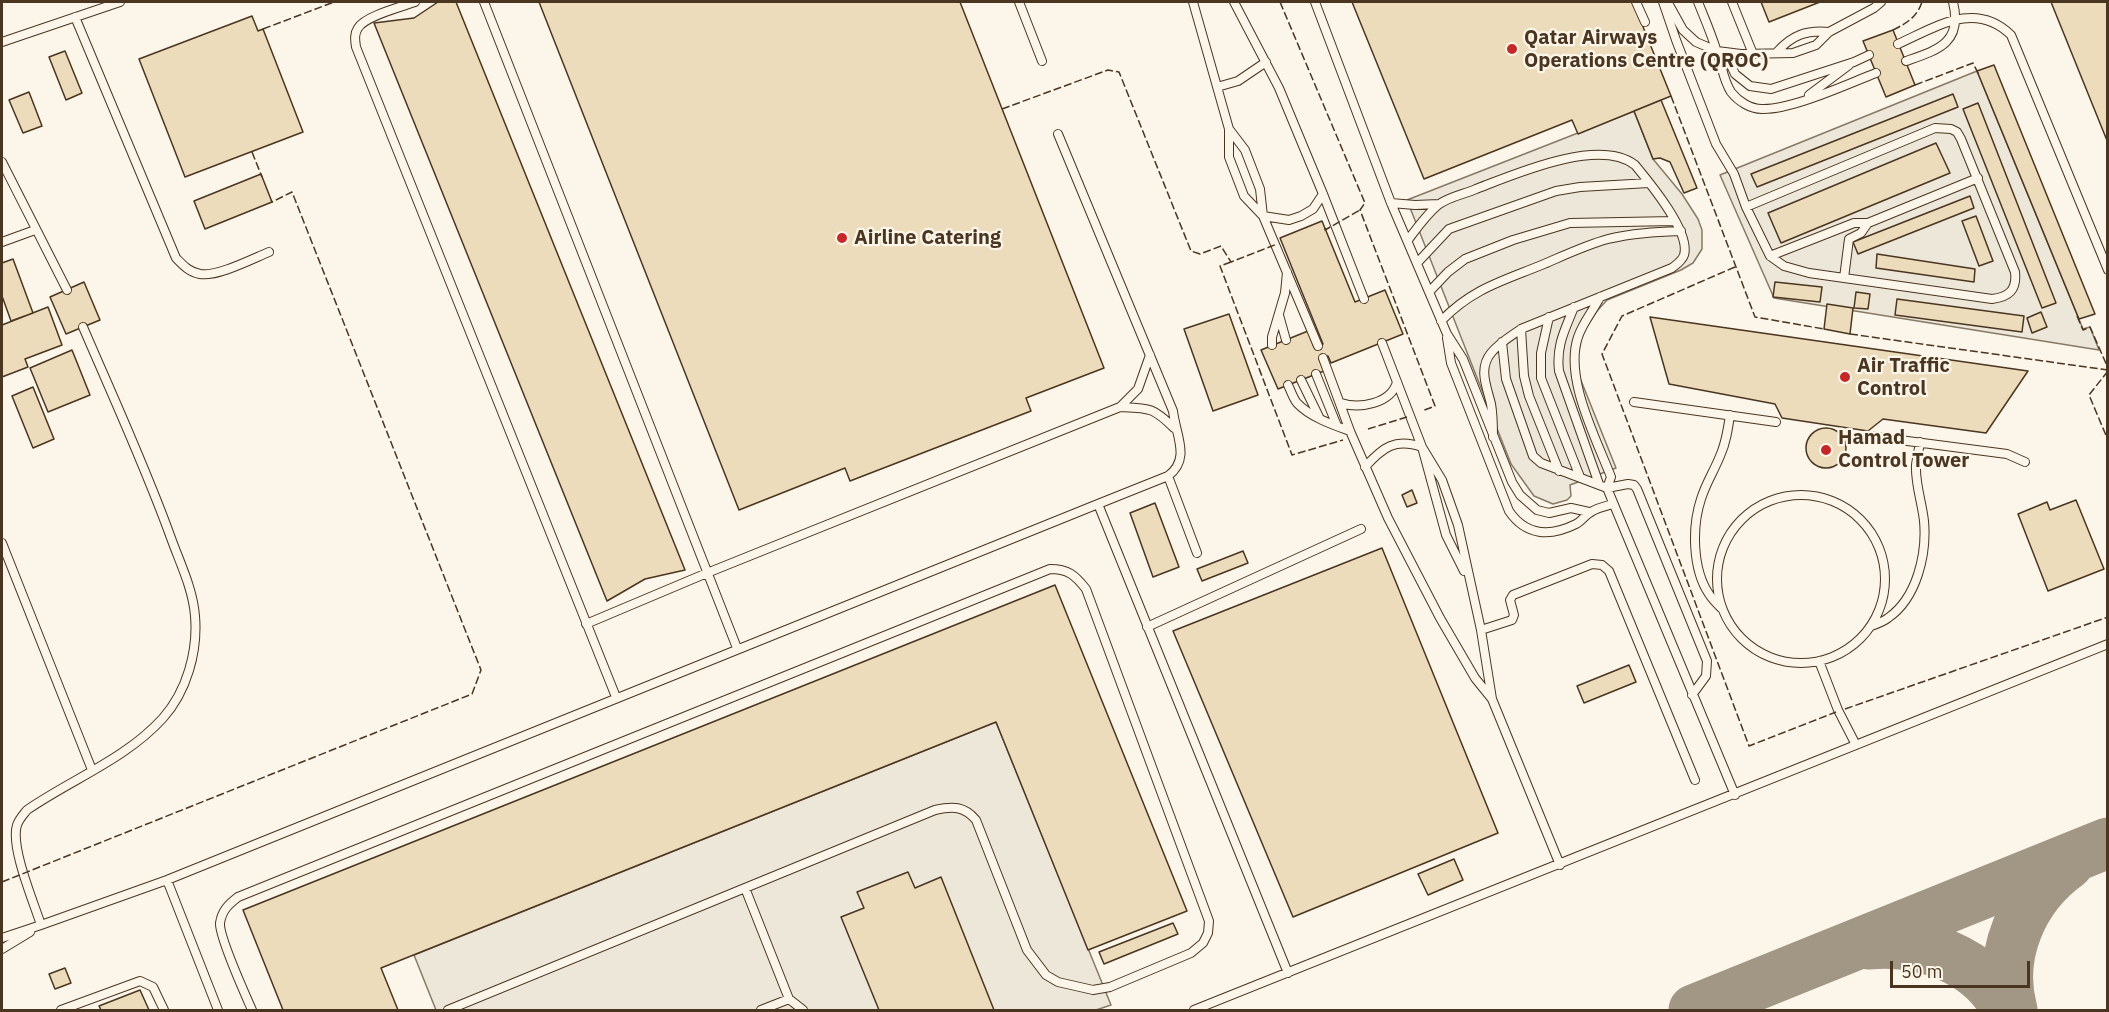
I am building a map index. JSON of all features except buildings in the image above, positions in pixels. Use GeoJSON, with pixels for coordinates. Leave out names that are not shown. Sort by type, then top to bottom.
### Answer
{"type":"FeatureCollection","features":[{"type":"Feature","properties":{"kind":"lane"},"geometry":{"type":"LineString","coordinates":[[2,42],[120,2]]}},
{"type":"Feature","properties":{"kind":"lane"},"geometry":{"type":"LineString","coordinates":[[415,2],[366,20],[358,27],[354,36],[356,47],[616,697]]}},
{"type":"Feature","properties":{"kind":"lane"},"geometry":{"type":"LineString","coordinates":[[484,2],[737,648]]}},
{"type":"Feature","properties":{"kind":"lane"},"geometry":{"type":"LineString","coordinates":[[1019,2],[1042,61]]}},
{"type":"Feature","properties":{"kind":"lane"},"geometry":{"type":"LineString","coordinates":[[1193,2],[1229,129],[1229,156],[1244,196],[1263,216],[1289,220],[1313,209],[1323,194]]}},
{"type":"Feature","properties":{"kind":"lane"},"geometry":{"type":"LineString","coordinates":[[1234,2],[1266,62],[1323,194],[1364,298]]}},
{"type":"Feature","properties":{"kind":"lane"},"geometry":{"type":"LineString","coordinates":[[1315,2],[1391,203],[1447,334],[1463,358],[1512,482],[1527,503],[1537,510],[1549,513],[1571,508],[1589,512]]}},
{"type":"Feature","properties":{"kind":"lane"},"geometry":{"type":"LineString","coordinates":[[1636,2],[1645,22]]}},
{"type":"Feature","properties":{"kind":"lane"},"geometry":{"type":"LineString","coordinates":[[1665,2],[1688,36],[1705,46],[1718,51],[1754,54],[1793,52],[1816,45],[1829,32],[1881,2]]}},
{"type":"Feature","properties":{"kind":"lane"},"geometry":{"type":"LineString","coordinates":[[1665,2],[1676,40],[1716,144],[1734,174],[1746,207],[1770,256],[1784,266],[1795,270],[1844,278],[1992,298],[2008,295],[2014,289],[2015,272],[1978,178],[1957,132],[1943,127],[1935,128],[1746,207]]}},
{"type":"Feature","properties":{"kind":"lane"},"geometry":{"type":"LineString","coordinates":[[1698,2],[1718,51],[1719,66],[1726,82],[1738,100],[1746,105],[1761,109],[1789,105],[1876,73]]}},
{"type":"Feature","properties":{"kind":"lane"},"geometry":{"type":"LineString","coordinates":[[1732,2],[1754,54]]}},
{"type":"Feature","properties":{"kind":"lane"},"geometry":{"type":"LineString","coordinates":[[1906,61],[1938,50],[1948,41],[1954,32],[1953,2]]}},
{"type":"Feature","properties":{"kind":"lane"},"geometry":{"type":"LineString","coordinates":[[75,17],[176,258],[192,272],[201,275],[213,273],[269,252]]}},
{"type":"Feature","properties":{"kind":"lane"},"geometry":{"type":"LineString","coordinates":[[1898,44],[1955,19],[1966,17],[1987,20],[2005,30],[2014,41],[2108,270]]}},
{"type":"Feature","properties":{"kind":"lane"},"geometry":{"type":"LineString","coordinates":[[1777,52],[1788,39],[1813,31],[1829,32]]}},
{"type":"Feature","properties":{"kind":"lane"},"geometry":{"type":"LineString","coordinates":[[1718,51],[1742,80],[1750,86],[1759,88],[1781,87],[1869,55]]}},
{"type":"Feature","properties":{"kind":"lane"},"geometry":{"type":"LineString","coordinates":[[1217,87],[1238,81],[1266,62]]}},
{"type":"Feature","properties":{"kind":"lane"},"geometry":{"type":"LineString","coordinates":[[1801,101],[1854,62]]}},
{"type":"Feature","properties":{"kind":"lane"},"geometry":{"type":"LineString","coordinates":[[1229,129],[1245,150],[1260,189],[1263,216],[1318,346]]}},
{"type":"Feature","properties":{"kind":"lane"},"geometry":{"type":"LineString","coordinates":[[2,938],[167,880],[1167,476],[1176,470],[1181,457],[1173,411],[1058,134]]}},
{"type":"Feature","properties":{"kind":"lane"},"geometry":{"type":"LineString","coordinates":[[1391,203],[1439,204],[1561,159],[1609,154],[1628,159],[1635,165],[1681,231],[1685,249],[1681,262],[1672,268],[1521,329],[1502,342],[1490,354],[1484,378],[1493,416],[1493,437]]}},
{"type":"Feature","properties":{"kind":"lane"},"geometry":{"type":"LineString","coordinates":[[2,162],[67,290]]}},
{"type":"Feature","properties":{"kind":"lane"},"geometry":{"type":"LineString","coordinates":[[1770,256],[1854,223],[1868,223],[1978,178]]}},
{"type":"Feature","properties":{"kind":"lane"},"geometry":{"type":"LineString","coordinates":[[1418,262],[1449,229],[1556,191],[1580,186],[1649,183]]}},
{"type":"Feature","properties":{"kind":"lane"},"geometry":{"type":"LineString","coordinates":[[1408,240],[1439,204]]}},
{"type":"Feature","properties":{"kind":"lane"},"geometry":{"type":"LineString","coordinates":[[1430,291],[1448,272],[1465,259],[1513,240],[1570,223],[1674,221]]}},
{"type":"Feature","properties":{"kind":"lane"},"geometry":{"type":"LineString","coordinates":[[1844,278],[1849,239],[1861,233],[1868,223]]}},
{"type":"Feature","properties":{"kind":"lane"},"geometry":{"type":"LineString","coordinates":[[2,242],[35,230]]}},
{"type":"Feature","properties":{"kind":"lane"},"geometry":{"type":"LineString","coordinates":[[1441,321],[1453,308],[1478,291],[1581,249],[1608,239],[1633,234],[1681,231]]}},
{"type":"Feature","properties":{"kind":"lane"},"geometry":{"type":"LineString","coordinates":[[1272,345],[1285,293],[1287,271]]}},
{"type":"Feature","properties":{"kind":"lane"},"geometry":{"type":"LineString","coordinates":[[1600,297],[1581,329],[1575,349],[1574,363],[1580,396],[1611,477],[1603,486]]}},
{"type":"Feature","properties":{"kind":"lane"},"geometry":{"type":"LineString","coordinates":[[1574,307],[1559,343],[1558,371],[1603,486],[1613,504],[1735,795]]}},
{"type":"Feature","properties":{"kind":"lane"},"geometry":{"type":"LineString","coordinates":[[1279,315],[1286,340]]}},
{"type":"Feature","properties":{"kind":"lane"},"geometry":{"type":"LineString","coordinates":[[1549,317],[1541,353],[1541,378],[1580,477]]}},
{"type":"Feature","properties":{"kind":"lane"},"geometry":{"type":"LineString","coordinates":[[41,925],[23,874],[16,842],[17,824],[27,810],[132,746],[149,732],[164,716],[186,679],[195,637],[192,594],[151,484],[83,327]]}},
{"type":"Feature","properties":{"kind":"lane"},"geometry":{"type":"LineString","coordinates":[[1521,329],[1526,386],[1559,471]]}},
{"type":"Feature","properties":{"kind":"lane"},"geometry":{"type":"LineString","coordinates":[[1447,334],[1451,363],[1509,511],[1516,522],[1533,531],[1553,532],[1578,524],[1589,512],[1613,504]]}},
{"type":"Feature","properties":{"kind":"lane"},"geometry":{"type":"LineString","coordinates":[[1502,342],[1506,379],[1533,456],[1540,463],[1603,486],[1634,485],[1643,502],[1707,661],[1706,676],[1692,695]]}},
{"type":"Feature","properties":{"kind":"lane"},"geometry":{"type":"LineString","coordinates":[[1382,343],[1422,447],[1446,535],[1470,583]]}},
{"type":"Feature","properties":{"kind":"lane"},"geometry":{"type":"LineString","coordinates":[[586,624],[1120,407],[1138,390],[1150,354]]}},
{"type":"Feature","properties":{"kind":"lane"},"geometry":{"type":"LineString","coordinates":[[1323,358],[1350,431],[1388,518],[1440,618],[1475,678],[1492,699]]}},
{"type":"Feature","properties":{"kind":"lane"},"geometry":{"type":"LineString","coordinates":[[1316,374],[1337,426]]}},
{"type":"Feature","properties":{"kind":"lane"},"geometry":{"type":"LineString","coordinates":[[1301,380],[1319,417]]}},
{"type":"Feature","properties":{"kind":"lane"},"geometry":{"type":"LineString","coordinates":[[1341,403],[1352,406],[1372,403],[1391,393],[1397,382]]}},
{"type":"Feature","properties":{"kind":"lane"},"geometry":{"type":"LineString","coordinates":[[1288,385],[1298,403],[1319,417],[1350,431]]}},
{"type":"Feature","properties":{"kind":"lane"},"geometry":{"type":"LineString","coordinates":[[1634,402],[1776,422]]}},
{"type":"Feature","properties":{"kind":"lane"},"geometry":{"type":"LineString","coordinates":[[1120,407],[1145,407],[1159,414],[1175,428]]}},
{"type":"Feature","properties":{"kind":"lane"},"geometry":{"type":"LineString","coordinates":[[1723,610],[1718,594],[1719,562],[1731,533],[1753,511],[1766,503],[1796,496],[1812,496],[1841,506],[1854,514],[1870,532],[1881,552],[1885,583],[1878,613],[1871,626],[1861,639],[1834,657],[1802,663],[1785,662],[1769,657],[1741,638],[1723,610],[1709,595],[1701,579],[1696,552],[1696,524],[1700,502],[1706,483],[1721,454],[1730,415]]}},
{"type":"Feature","properties":{"kind":"lane"},"geometry":{"type":"LineString","coordinates":[[1869,436],[2007,454],[2025,462]]}},
{"type":"Feature","properties":{"kind":"lane"},"geometry":{"type":"LineString","coordinates":[[1871,626],[1887,619],[1898,609],[1909,593],[1920,569],[1924,541],[1924,519],[1916,477],[1920,442]]}},
{"type":"Feature","properties":{"kind":"lane"},"geometry":{"type":"LineString","coordinates":[[1365,466],[1389,446],[1407,443],[1422,447],[1442,480],[1458,525],[1481,630],[1492,699],[1560,865]]}},
{"type":"Feature","properties":{"kind":"lane"},"geometry":{"type":"LineString","coordinates":[[1167,476],[1197,553]]}},
{"type":"Feature","properties":{"kind":"lane"},"geometry":{"type":"LineString","coordinates":[[1098,504],[1288,973]]}},
{"type":"Feature","properties":{"kind":"lane"},"geometry":{"type":"LineString","coordinates":[[1147,627],[1361,529]]}},
{"type":"Feature","properties":{"kind":"lane"},"geometry":{"type":"LineString","coordinates":[[2,543],[92,770]]}},
{"type":"Feature","properties":{"kind":"lane"},"geometry":{"type":"LineString","coordinates":[[1481,630],[1512,620],[1514,615],[1510,600],[1513,595],[1587,565],[1602,565],[1609,571],[1695,780]]}},
{"type":"Feature","properties":{"kind":"lane"},"geometry":{"type":"LineString","coordinates":[[252,1011],[220,931],[223,912],[229,903],[238,897],[1050,569],[1064,569],[1075,574],[1086,589],[1209,921],[1208,933],[1203,943],[1191,953],[1110,987],[1093,990],[1058,982],[1046,975],[1027,950],[976,820],[960,807],[949,807],[935,810],[448,1011]]}},
{"type":"Feature","properties":{"kind":"lane"},"geometry":{"type":"LineString","coordinates":[[1194,1011],[2108,644]]}},
{"type":"Feature","properties":{"kind":"lane"},"geometry":{"type":"LineString","coordinates":[[1819,661],[1838,710],[1856,745]]}},
{"type":"Feature","properties":{"kind":"lane"},"geometry":{"type":"LineString","coordinates":[[167,880],[218,1011]]}},
{"type":"Feature","properties":{"kind":"lane"},"geometry":{"type":"LineString","coordinates":[[745,888],[789,999],[788,1011]]}},
{"type":"Feature","properties":{"kind":"lane"},"geometry":{"type":"LineString","coordinates":[[2,949],[41,925]]}},
{"type":"Feature","properties":{"kind":"lane"},"geometry":{"type":"LineString","coordinates":[[61,1011],[81,1007],[140,981],[153,987],[164,1011]]}},
{"type":"Feature","properties":{"kind":"lane"},"geometry":{"type":"LineString","coordinates":[[762,1011],[789,999]]}},
{"type":"Feature","properties":{"kind":"lane"},"geometry":{"type":"LineString","coordinates":[[789,999],[803,1011]]}},
{"type":"Feature","properties":{"kind":"shaded area"},"geometry":{"type":"Polygon","coordinates":[[[1977,71],[2083,329],[2090,327],[2099,350],[1774,298],[1720,175],[1977,71]]]}},
{"type":"Feature","properties":{"kind":"shaded area"},"geometry":{"type":"Polygon","coordinates":[[[1634,111],[1653,159],[1682,194],[1698,219],[1702,230],[1702,249],[1693,263],[1681,270],[1607,300],[1582,334],[1577,360],[1580,378],[1616,468],[1570,485],[1571,496],[1567,500],[1553,504],[1534,496],[1511,464],[1407,200],[1634,111]]]}},
{"type":"Feature","properties":{"kind":"shaded area"},"geometry":{"type":"Polygon","coordinates":[[[996,722],[1111,1005],[1096,1010],[436,1010],[414,955],[996,722]]]}},
{"type":"Feature","properties":{"kind":"taxiway"},"geometry":{"type":"LineString","coordinates":[[1694,1010],[2108,843]]}},
{"type":"Feature","properties":{"kind":"taxiway"},"geometry":{"type":"LineString","coordinates":[[2012,1010],[2008,989],[2008,969],[2017,929],[2038,893],[2068,864]]}},
{"type":"Feature","properties":{"kind":"taxiway"},"geometry":{"type":"LineString","coordinates":[[1868,944],[1909,945],[1948,956],[1966,965],[1982,977],[1996,992],[2007,1010]]}},
{"type":"Feature","properties":{"kind":"fence"},"geometry":{"type":"LineString","coordinates":[[263,29],[334,2]]}},
{"type":"Feature","properties":{"kind":"fence"},"geometry":{"type":"LineString","coordinates":[[1280,2],[1365,203],[1360,210],[1435,406],[1422,411]]}},
{"type":"Feature","properties":{"kind":"fence"},"geometry":{"type":"LineString","coordinates":[[1893,30],[1911,19],[1922,2]]}},
{"type":"Feature","properties":{"kind":"fence"},"geometry":{"type":"LineString","coordinates":[[1915,85],[1973,63],[1979,75]]}},
{"type":"Feature","properties":{"kind":"fence"},"geometry":{"type":"LineString","coordinates":[[1002,109],[1108,70],[1119,72],[1191,251],[1200,254],[1221,246],[1231,262],[1277,244]]}},
{"type":"Feature","properties":{"kind":"fence"},"geometry":{"type":"LineString","coordinates":[[1671,96],[1755,317],[1824,329]]}},
{"type":"Feature","properties":{"kind":"fence"},"geometry":{"type":"LineString","coordinates":[[252,152],[262,177]]}},
{"type":"Feature","properties":{"kind":"fence"},"geometry":{"type":"LineString","coordinates":[[2,882],[472,694],[481,670],[292,192],[272,202],[271,200]]}},
{"type":"Feature","properties":{"kind":"fence"},"geometry":{"type":"LineString","coordinates":[[1325,228],[1325,230],[1360,210]]}},
{"type":"Feature","properties":{"kind":"fence"},"geometry":{"type":"LineString","coordinates":[[1231,262],[1220,266],[1292,455],[1343,440]]}},
{"type":"Feature","properties":{"kind":"fence"},"geometry":{"type":"LineString","coordinates":[[1735,267],[1622,316],[1602,354],[1749,746],[1836,712]]}},
{"type":"Feature","properties":{"kind":"fence"},"geometry":{"type":"LineString","coordinates":[[2077,316],[2083,330],[2090,327],[2108,368]]}},
{"type":"Feature","properties":{"kind":"fence"},"geometry":{"type":"LineString","coordinates":[[1850,334],[2108,370]]}},
{"type":"Feature","properties":{"kind":"fence"},"geometry":{"type":"LineString","coordinates":[[2108,371],[2089,395],[2108,440]]}},
{"type":"Feature","properties":{"kind":"fence"},"geometry":{"type":"LineString","coordinates":[[1368,429],[1407,417]]}},
{"type":"Feature","properties":{"kind":"fence"},"geometry":{"type":"LineString","coordinates":[[1845,709],[2108,617]]}},
{"type":"Feature","properties":{"kind":"place","name":"Qatar Airways Operations Centre (QROC)"},"geometry":{"type":"Point","coordinates":[1512,49]}},
{"type":"Feature","properties":{"kind":"place","name":"Airline Catering"},"geometry":{"type":"Point","coordinates":[842,238]}},
{"type":"Feature","properties":{"kind":"place","name":"Air Traffic Control"},"geometry":{"type":"Point","coordinates":[1845,377]}},
{"type":"Feature","properties":{"kind":"place","name":"Hamad Control Tower"},"geometry":{"type":"Point","coordinates":[1826,450]}}]}
